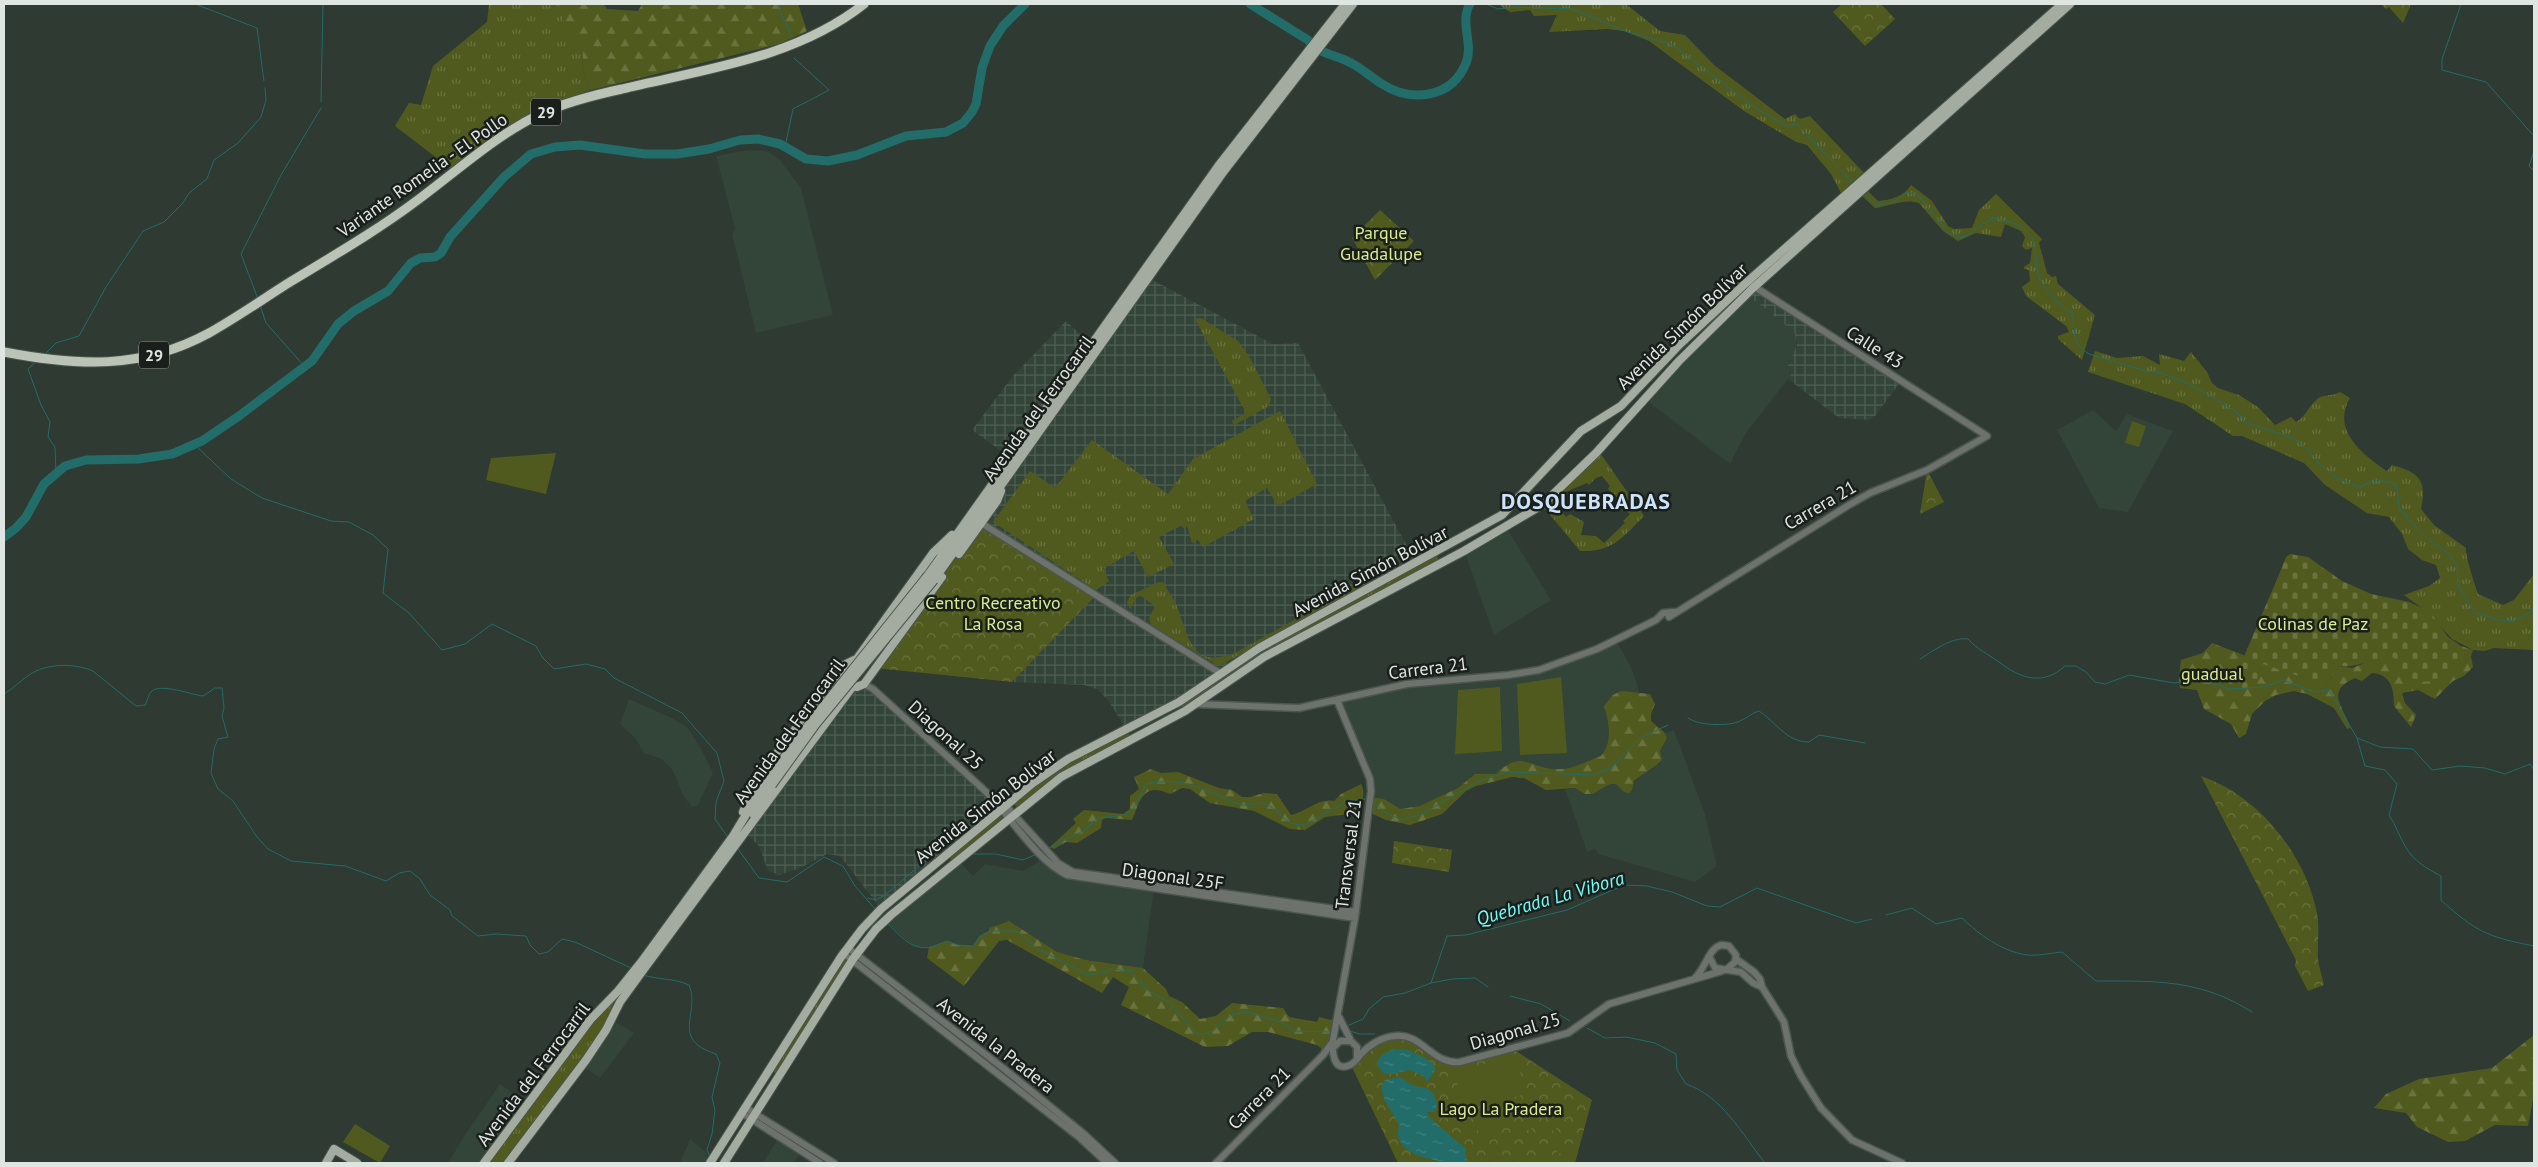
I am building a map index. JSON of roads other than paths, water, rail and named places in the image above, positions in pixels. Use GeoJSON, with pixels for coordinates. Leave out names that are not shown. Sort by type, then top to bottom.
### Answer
{"type":"FeatureCollection","features":[{"type":"Feature","properties":{"kind":"highway","name":"Variante Romelia - El Pollo"},"geometry":{"type":"LineString","coordinates":[[4,352],[40,359],[90,364],[148,357],[179,347],[207,334],[390,220],[498,139],[540,114],[590,96],[771,52],[825,29],[864,4]]}},
{"type":"Feature","properties":{"kind":"main road","name":"Avenida del Ferrocarril"},"geometry":{"type":"LineString","coordinates":[[1324,38],[1345,4]]}},
{"type":"Feature","properties":{"kind":"main road","name":"Avenida del Ferrocarril"},"geometry":{"type":"LineString","coordinates":[[740,826],[770,782],[931,578],[1005,480],[1224,171],[1310,56],[1353,4]]}},
{"type":"Feature","properties":{"kind":"main road","name":"Avenida Simón Bolívar"},"geometry":{"type":"LineString","coordinates":[[1864,184],[2062,4]]}},
{"type":"Feature","properties":{"kind":"main road","name":"Avenida Simón Bolívar"},"geometry":{"type":"LineString","coordinates":[[724,1163],[855,956],[888,917],[1061,777],[1195,704],[1264,657],[1531,513],[1564,485],[1781,252],[1864,184],[2070,4]]}},
{"type":"Feature","properties":{"kind":"main road","name":"Avenida del Ferrocarril"},"geometry":{"type":"LineString","coordinates":[[931,578],[964,524],[1157,256],[1219,165],[1310,56]]}},
{"type":"Feature","properties":{"kind":"main road","name":"Avenida Simón Bolívar"},"geometry":{"type":"LineString","coordinates":[[712,1160],[845,951],[881,909],[1002,806],[1057,766],[1179,702],[1259,648],[1502,515],[1581,431],[1621,406],[1680,344],[1750,285],[1852,194]]}},
{"type":"Feature","properties":{"kind":"main road"},"geometry":{"type":"LineString","coordinates":[[736,838],[748,830],[852,686],[866,680],[997,501],[1005,480]]}},
{"type":"Feature","properties":{"kind":"main road"},"geometry":{"type":"LineString","coordinates":[[856,660],[933,552],[964,524]]}},
{"type":"Feature","properties":{"kind":"main road"},"geometry":{"type":"LineString","coordinates":[[736,838],[742,815],[759,778],[847,662],[856,660],[865,664],[866,680]]}},
{"type":"Feature","properties":{"kind":"main road"},"geometry":{"type":"LineString","coordinates":[[843,668],[842,678],[852,686]]}},
{"type":"Feature","properties":{"kind":"main road","name":"Avenida del Ferrocarril"},"geometry":{"type":"LineString","coordinates":[[748,830],[770,782]]}},
{"type":"Feature","properties":{"kind":"main road","name":"Avenida del Ferrocarril"},"geometry":{"type":"LineString","coordinates":[[508,1163],[586,1060],[606,1030],[633,978],[736,838]]}},
{"type":"Feature","properties":{"kind":"main road","name":"Avenida del Ferrocarril"},"geometry":{"type":"LineString","coordinates":[[484,1163],[590,1020],[633,978]]}},
{"type":"Feature","properties":{"kind":"main road"},"geometry":{"type":"LineString","coordinates":[[326,1163],[334,1149],[357,1163]]}},
{"type":"Feature","properties":{"kind":"street","name":"Calle 43"},"geometry":{"type":"LineString","coordinates":[[1750,285],[1987,436]]}},
{"type":"Feature","properties":{"kind":"street","name":"Carrera 21"},"geometry":{"type":"LineString","coordinates":[[1195,704],[1299,708],[1407,684],[1508,675],[1539,670],[1597,649],[1659,619],[1667,621],[1670,614],[1849,505],[1870,493],[1926,470],[1987,436]]}},
{"type":"Feature","properties":{"kind":"street"},"geometry":{"type":"LineString","coordinates":[[980,524],[1220,673]]}},
{"type":"Feature","properties":{"kind":"street","name":"Diagonal 25"},"geometry":{"type":"LineString","coordinates":[[866,680],[873,689],[1011,816]]}},
{"type":"Feature","properties":{"kind":"street","name":"Transversal 21"},"geometry":{"type":"LineString","coordinates":[[1332,1052],[1356,915],[1359,877],[1371,791],[1370,779],[1337,700]]}},
{"type":"Feature","properties":{"kind":"street","name":"Diagonal 25F"},"geometry":{"type":"LineString","coordinates":[[1011,816],[1067,875],[1356,915]]}},
{"type":"Feature","properties":{"kind":"street"},"geometry":{"type":"LineString","coordinates":[[1692,980],[1703,970],[1714,948],[1725,945],[1732,948],[1736,958],[1760,979],[1762,987],[1784,1022],[1791,1056],[1821,1108],[1852,1140],[1902,1163]]}},
{"type":"Feature","properties":{"kind":"street"},"geometry":{"type":"LineString","coordinates":[[845,951],[855,956]]}},
{"type":"Feature","properties":{"kind":"street","name":"Avenida la Pradera"},"geometry":{"type":"LineString","coordinates":[[855,956],[1080,1138],[1107,1163]]}},
{"type":"Feature","properties":{"kind":"street","name":"Avenida la Pradera"},"geometry":{"type":"LineString","coordinates":[[855,956],[1077,1128],[1115,1163]]}},
{"type":"Feature","properties":{"kind":"street"},"geometry":{"type":"LineString","coordinates":[[1710,958],[1715,968],[1741,972],[1753,983],[1762,987]]}},
{"type":"Feature","properties":{"kind":"street"},"geometry":{"type":"LineString","coordinates":[[1724,970],[1733,966],[1736,958]]}},
{"type":"Feature","properties":{"kind":"street","name":"Diagonal 25"},"geometry":{"type":"LineString","coordinates":[[1357,1059],[1375,1043],[1385,1038],[1399,1035],[1410,1036],[1437,1058],[1455,1063],[1568,1033],[1609,1004],[1724,970]]}},
{"type":"Feature","properties":{"kind":"street"},"geometry":{"type":"LineString","coordinates":[[1339,1017],[1358,1050],[1357,1059],[1349,1066],[1340,1065],[1335,1061],[1332,1052],[1337,1042],[1352,1042]]}},
{"type":"Feature","properties":{"kind":"street","name":"Carrera 21"},"geometry":{"type":"LineString","coordinates":[[1216,1163],[1323,1055],[1333,1040]]}},
{"type":"Feature","properties":{"kind":"street","name":"Diagonal 25"},"geometry":{"type":"LineString","coordinates":[[1352,1042],[1375,1043]]}},
{"type":"Feature","properties":{"kind":"street"},"geometry":{"type":"LineString","coordinates":[[1323,1055],[1332,1052]]}},
{"type":"Feature","properties":{"kind":"street"},"geometry":{"type":"LineString","coordinates":[[744,1110],[820,1163]]}},
{"type":"Feature","properties":{"kind":"street"},"geometry":{"type":"LineString","coordinates":[[754,1117],[834,1163]]}},
{"type":"Feature","properties":{"kind":"water"},"geometry":{"type":"Polygon","coordinates":[[[1398,1049],[1414,1052],[1434,1064],[1435,1070],[1427,1082],[1424,1076],[1409,1070],[1392,1074],[1383,1073],[1377,1064],[1379,1058],[1392,1050],[1398,1049]]]}},
{"type":"Feature","properties":{"kind":"water"},"geometry":{"type":"Polygon","coordinates":[[[1397,1077],[1415,1086],[1426,1088],[1433,1093],[1437,1104],[1435,1112],[1427,1112],[1430,1118],[1466,1149],[1466,1159],[1472,1163],[1430,1159],[1419,1156],[1402,1145],[1398,1136],[1399,1124],[1385,1101],[1381,1088],[1385,1080],[1397,1077]]]}},
{"type":"Feature","properties":{"kind":"waterway"},"geometry":{"type":"LineString","coordinates":[[195,4],[257,28],[264,81]]}},
{"type":"Feature","properties":{"kind":"waterway"},"geometry":{"type":"LineString","coordinates":[[321,102],[323,4]]}},
{"type":"Feature","properties":{"kind":"waterway"},"geometry":{"type":"LineString","coordinates":[[777,4],[791,36]]}},
{"type":"Feature","properties":{"kind":"waterway"},"geometry":{"type":"LineString","coordinates":[[4,537],[26,517],[44,484],[65,466],[86,460],[139,459],[172,454],[202,441],[239,416],[312,361],[338,324],[354,311],[388,291],[411,263],[420,258],[435,257],[441,253],[450,237],[504,177],[531,154],[555,147],[580,145],[645,154],[677,154],[709,149],[740,140],[758,139],[780,144],[806,159],[828,161],[857,155],[906,136],[946,132],[963,123],[972,112],[976,104],[982,68],[990,46],[1003,26],[1025,4]]}},
{"type":"Feature","properties":{"kind":"waterway"},"geometry":{"type":"LineString","coordinates":[[1250,4],[1308,40],[1312,45],[1355,65],[1382,84],[1406,94],[1418,95],[1430,94],[1441,90],[1460,75],[1468,56],[1466,18],[1470,4]]}},
{"type":"Feature","properties":{"kind":"waterway"},"geometry":{"type":"LineString","coordinates":[[1486,4],[1498,9],[1514,7],[1573,9],[1622,30],[1673,45],[1757,109],[1787,126],[1797,124],[1853,183]]}},
{"type":"Feature","properties":{"kind":"waterway"},"geometry":{"type":"LineString","coordinates":[[2461,4],[2442,59],[2442,70],[2486,82],[2534,136]]}},
{"type":"Feature","properties":{"kind":"waterway"},"geometry":{"type":"LineString","coordinates":[[785,147],[793,109],[829,90],[794,58]]}},
{"type":"Feature","properties":{"kind":"waterway"},"geometry":{"type":"LineString","coordinates":[[45,354],[56,343],[79,336],[106,287],[143,231],[164,222],[182,204],[189,193],[207,179],[214,160],[238,143],[261,117],[266,100],[265,88]]}},
{"type":"Feature","properties":{"kind":"waterway"},"geometry":{"type":"LineString","coordinates":[[258,299],[241,254],[281,175],[321,108]]}},
{"type":"Feature","properties":{"kind":"waterway"},"geometry":{"type":"LineString","coordinates":[[2534,151],[2529,166],[2534,171]]}},
{"type":"Feature","properties":{"kind":"waterway"},"geometry":{"type":"LineString","coordinates":[[1863,193],[1876,205],[1892,203],[1907,192],[1918,195],[1949,233],[1960,237],[1966,236],[1992,218],[2006,221],[2024,229],[2035,246],[2038,273],[2042,282],[2053,297],[2072,313],[2075,336],[2083,350],[2089,354],[2146,371],[2161,373],[2192,385],[2235,411],[2247,423],[2293,438],[2305,446],[2318,462],[2336,478],[2360,487],[2375,480],[2396,484],[2400,510],[2428,539],[2449,554],[2457,566],[2458,586],[2475,613],[2499,620],[2514,620],[2521,618],[2534,607]]}},
{"type":"Feature","properties":{"kind":"waterway"},"geometry":{"type":"LineString","coordinates":[[260,305],[266,323],[305,367]]}},
{"type":"Feature","properties":{"kind":"waterway"},"geometry":{"type":"LineString","coordinates":[[36,362],[28,369],[41,405],[50,422],[48,437],[55,447],[56,472]]}},
{"type":"Feature","properties":{"kind":"waterway","name":"Quebrada La Vibora"},"geometry":{"type":"LineString","coordinates":[[195,445],[231,479],[262,498],[331,521],[349,522],[373,535],[388,549],[383,593],[409,613],[442,650],[465,644],[492,624],[536,646],[543,658],[554,669],[586,664],[605,669],[614,678],[682,713],[717,753],[724,781],[716,802],[715,819],[729,839]]}},
{"type":"Feature","properties":{"kind":"waterway"},"geometry":{"type":"LineString","coordinates":[[1920,659],[1949,642],[1968,639],[2007,668],[2032,678],[2048,676],[2065,666],[2076,666],[2086,672],[2095,682],[2105,684],[2129,675],[2174,683],[2201,679],[2230,689],[2263,687],[2283,680],[2315,692],[2329,690],[2357,738],[2380,747],[2413,749],[2432,770],[2460,766],[2485,768],[2505,774],[2530,764],[2534,770]]}},
{"type":"Feature","properties":{"kind":"waterway"},"geometry":{"type":"LineString","coordinates":[[4,694],[36,671],[52,666],[78,667],[93,671],[136,706],[145,705],[151,692],[157,689],[170,689],[203,696],[215,688],[222,688],[224,708],[222,716],[228,737],[218,739],[214,749],[211,773],[218,789],[233,801],[257,837],[268,849],[291,861],[345,866],[386,881],[399,873],[410,871],[420,879],[430,895],[450,910],[452,916],[478,936],[496,934],[526,936],[530,945],[539,954],[548,952],[562,939],[575,942],[631,968]]}},
{"type":"Feature","properties":{"kind":"waterway"},"geometry":{"type":"LineString","coordinates":[[1688,718],[1698,723],[1727,724],[1738,722],[1759,711],[1794,739],[1809,742],[1819,735],[1865,743]]}},
{"type":"Feature","properties":{"kind":"waterway"},"geometry":{"type":"LineString","coordinates":[[1372,801],[1386,813],[1402,820],[1422,814],[1477,782],[1507,772],[1593,775],[1611,768],[1640,738],[1668,725]]}},
{"type":"Feature","properties":{"kind":"waterway"},"geometry":{"type":"LineString","coordinates":[[2357,738],[2365,766],[2385,770],[2397,784],[2389,815],[2412,856],[2441,876],[2441,900],[2483,932],[2505,940],[2534,946]]}},
{"type":"Feature","properties":{"kind":"waterway"},"geometry":{"type":"LineString","coordinates":[[1047,849],[1085,830],[1097,818],[1125,815],[1133,809],[1146,784],[1158,782],[1185,783],[1242,805],[1262,803],[1276,810],[1290,823],[1304,825],[1348,801],[1366,799]]}},
{"type":"Feature","properties":{"kind":"waterway"},"geometry":{"type":"LineString","coordinates":[[868,898],[876,900],[885,895],[944,845],[954,845]]}},
{"type":"Feature","properties":{"kind":"waterway","name":"Quebrada La Vibora"},"geometry":{"type":"LineString","coordinates":[[738,849],[759,878],[787,882],[824,857],[843,866],[855,886],[875,909]]}},
{"type":"Feature","properties":{"kind":"waterway"},"geometry":{"type":"LineString","coordinates":[[973,854],[996,854],[1023,860],[1037,854]]}},
{"type":"Feature","properties":{"kind":"waterway","name":"Quebrada La Vibora"},"geometry":{"type":"LineString","coordinates":[[1431,983],[1447,936],[1466,935],[1567,910],[1624,885],[1647,886],[1672,892],[1707,906],[1720,907],[1757,888],[1856,923],[1872,919]]}},
{"type":"Feature","properties":{"kind":"waterway","name":"Quebrada La Vibora"},"geometry":{"type":"LineString","coordinates":[[1886,915],[1912,908],[1936,924],[1962,918],[1984,936],[2008,950],[2027,955],[2062,952],[2096,981],[2138,981],[2177,984],[2214,993],[2252,1012]]}},
{"type":"Feature","properties":{"kind":"waterway","name":"Quebrada La Vibora"},"geometry":{"type":"LineString","coordinates":[[887,923],[912,945],[918,947],[932,947],[947,941],[958,945],[973,946],[980,936],[989,931],[1017,931],[1038,949],[1088,975],[1106,972],[1111,969],[1131,971],[1147,990],[1170,1003],[1195,1033],[1203,1034],[1213,1031],[1231,1015],[1247,1012],[1281,1022],[1294,1031],[1331,1032]]}},
{"type":"Feature","properties":{"kind":"waterway"},"geometry":{"type":"LineString","coordinates":[[643,975],[678,981],[689,985],[692,995],[690,1033],[694,1041],[702,1048],[716,1054],[720,1063],[712,1097],[715,1110],[712,1134],[707,1150],[710,1157]]}},
{"type":"Feature","properties":{"kind":"waterway","name":"Quebrada La Vibora"},"geometry":{"type":"LineString","coordinates":[[1347,1026],[1363,1019],[1369,1009],[1383,997],[1405,993],[1431,983],[1452,979],[1475,978],[1488,987]]}},
{"type":"Feature","properties":{"kind":"waterway"},"geometry":{"type":"LineString","coordinates":[[1510,996],[1541,1004],[1570,1021]]}},
{"type":"Feature","properties":{"kind":"waterway"},"geometry":{"type":"LineString","coordinates":[[1587,1028],[1605,1038],[1626,1037],[1655,1043],[1676,1054],[1677,1070],[1686,1084],[1710,1097],[1721,1107],[1765,1163]]}},
{"type":"Feature","properties":{"kind":"waterway"},"geometry":{"type":"LineString","coordinates":[[1350,1031],[1359,1034],[1374,1034]]}},
{"type":"Feature","properties":{"kind":"district","name":"DOSQUEBRADAS"},"geometry":{"type":"Point","coordinates":[1586,501]}},
{"type":"Feature","properties":{"kind":"park label","name":"Parque Guadalupe"},"geometry":{"type":"Point","coordinates":[1381,242]}},
{"type":"Feature","properties":{"kind":"park label","name":"Centro Recreativo La Rosa"},"geometry":{"type":"Point","coordinates":[993,612]}},
{"type":"Feature","properties":{"kind":"park label","name":"Colinas de Paz"},"geometry":{"type":"Point","coordinates":[2313,623]}},
{"type":"Feature","properties":{"kind":"park label","name":"guadual"},"geometry":{"type":"Point","coordinates":[2212,673]}},
{"type":"Feature","properties":{"kind":"park label","name":"Lago La Pradera"},"geometry":{"type":"Point","coordinates":[1501,1108]}}]}
